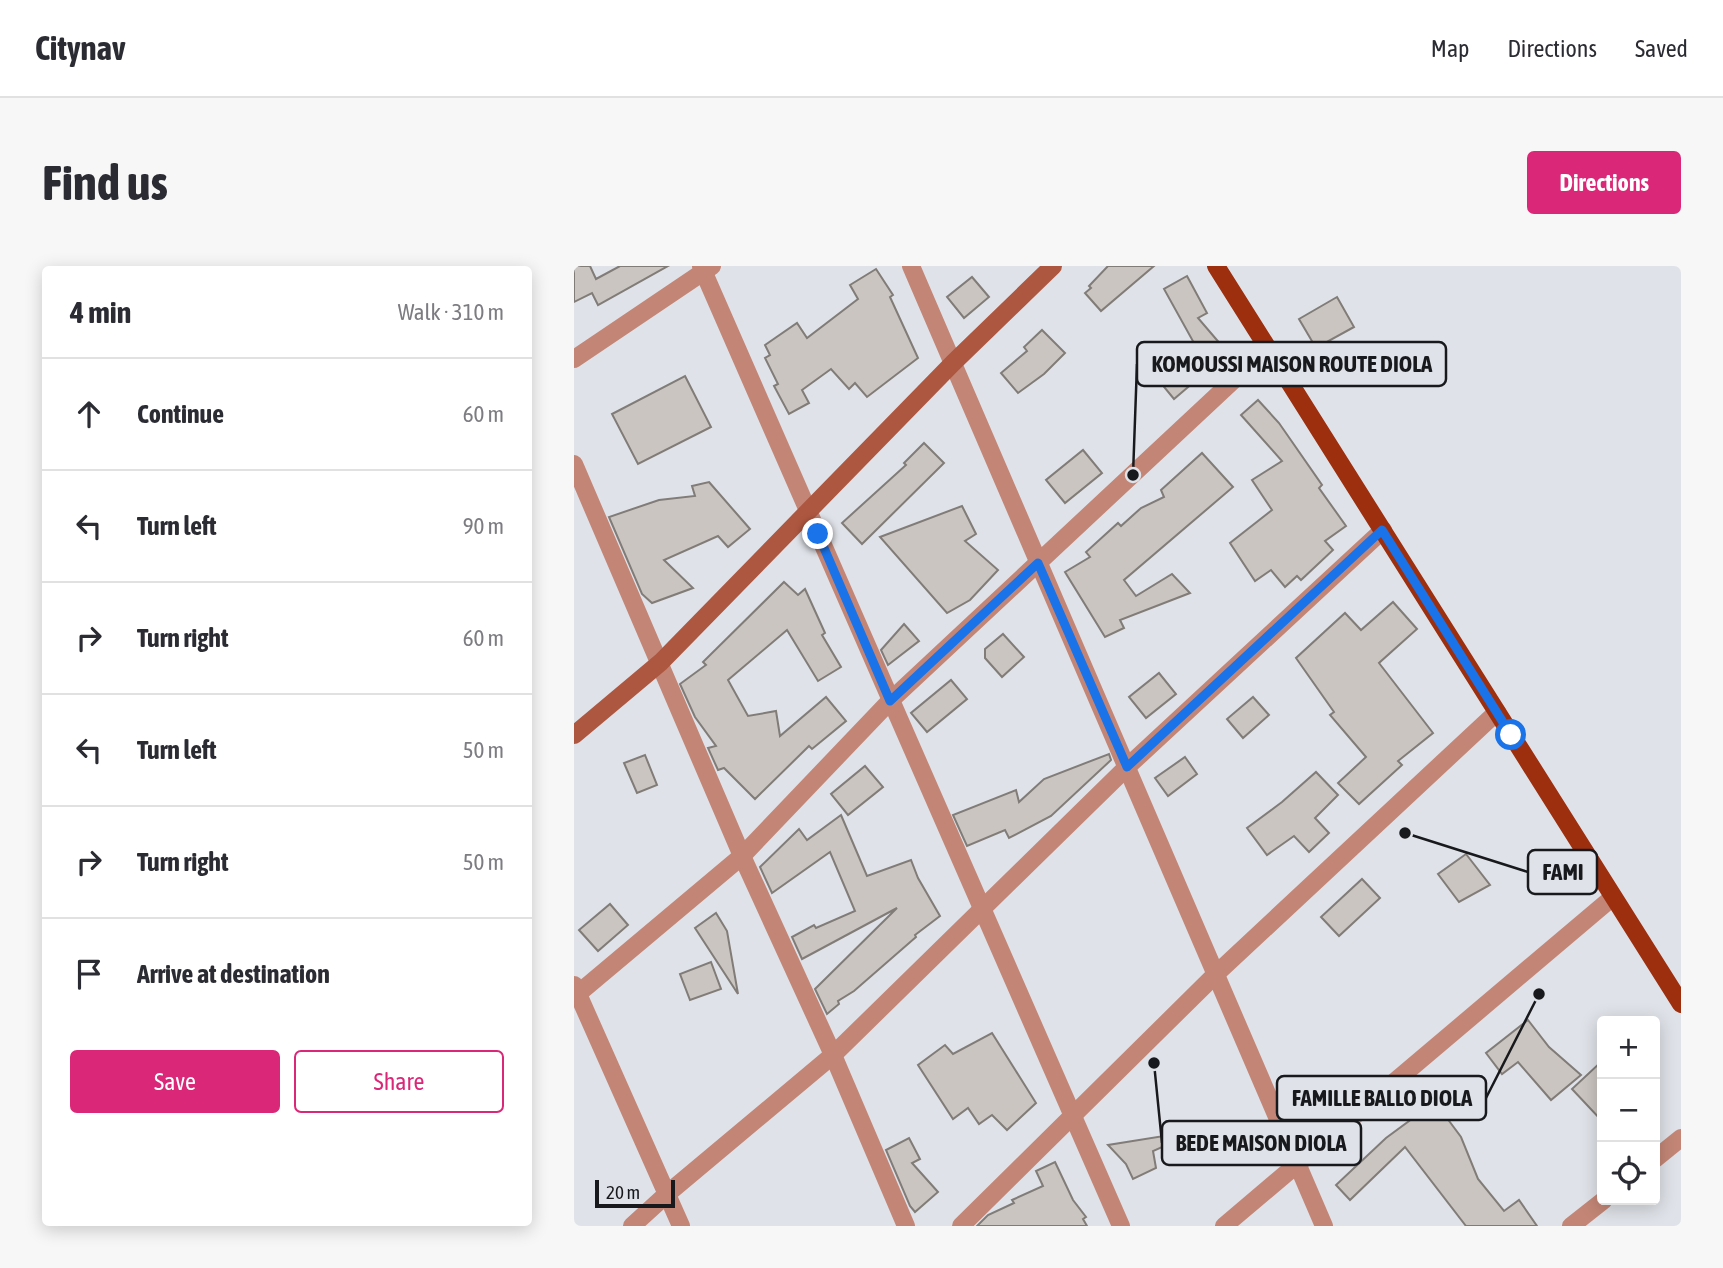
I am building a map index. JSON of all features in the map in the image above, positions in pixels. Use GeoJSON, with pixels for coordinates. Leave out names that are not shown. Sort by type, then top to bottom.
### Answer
{"type":"FeatureCollection","features":[{"type":"Feature","properties":{"kind":"main road"},"geometry":{"type":"LineString","coordinates":[[1216,266],[1681,1004]]}},
{"type":"Feature","properties":{"kind":"street"},"geometry":{"type":"LineString","coordinates":[[912,266],[1324,1226]]}},
{"type":"Feature","properties":{"kind":"street"},"geometry":{"type":"LineString","coordinates":[[574,735],[661,662],[953,363],[1053,266]]}},
{"type":"Feature","properties":{"kind":"street"},"geometry":{"type":"LineString","coordinates":[[574,359],[706,268],[890,701],[1121,1226]]}},
{"type":"Feature","properties":{"kind":"street"},"geometry":{"type":"LineString","coordinates":[[681,1226],[575,991],[742,856],[890,701],[1268,348]]}},
{"type":"Feature","properties":{"kind":"street"},"geometry":{"type":"LineString","coordinates":[[574,464],[742,856],[833,1055],[906,1226]]}},
{"type":"Feature","properties":{"kind":"street"},"geometry":{"type":"LineString","coordinates":[[632,1226],[833,1055],[1127,767],[1382,530]]}},
{"type":"Feature","properties":{"kind":"street"},"geometry":{"type":"LineString","coordinates":[[961,1226],[1216,974],[1497,712]]}},
{"type":"Feature","properties":{"kind":"street"},"geometry":{"type":"LineString","coordinates":[[1224,1226],[1613,897]]}},
{"type":"Feature","properties":{"kind":"street"},"geometry":{"type":"LineString","coordinates":[[1660,1155],[1681,1138]]}},
{"type":"Feature","properties":{"kind":"street"},"geometry":{"type":"LineString","coordinates":[[1571,1226],[1598,1205]]}},
{"type":"Feature","properties":{"kind":"building"},"geometry":{"type":"Polygon","coordinates":[[[574,266],[590,266],[596,279],[620,266],[668,266],[598,305],[592,293],[574,302],[574,266]]]}},
{"type":"Feature","properties":{"kind":"building"},"geometry":{"type":"Polygon","coordinates":[[[1108,266],[1154,266],[1101,311],[1085,293],[1108,266]]]}},
{"type":"Feature","properties":{"kind":"building"},"geometry":{"type":"Polygon","coordinates":[[[876,269],[893,295],[890,297],[918,358],[867,397],[855,383],[849,389],[831,369],[802,390],[809,403],[789,414],[774,386],[778,384],[765,358],[770,355],[765,345],[797,323],[807,338],[858,299],[850,285],[876,269]]]}},
{"type":"Feature","properties":{"kind":"building"},"geometry":{"type":"Polygon","coordinates":[[[1187,276],[1207,313],[1198,318],[1228,353],[1174,399],[1155,376],[1194,343],[1164,289],[1187,276]]]}},
{"type":"Feature","properties":{"kind":"building"},"geometry":{"type":"Polygon","coordinates":[[[972,277],[989,297],[964,318],[947,297],[972,277]]]}},
{"type":"Feature","properties":{"kind":"building"},"geometry":{"type":"Polygon","coordinates":[[[1337,297],[1354,327],[1316,348],[1299,319],[1337,297]]]}},
{"type":"Feature","properties":{"kind":"building"},"geometry":{"type":"Polygon","coordinates":[[[1042,330],[1065,353],[1044,374],[1018,393],[1001,373],[1027,351],[1024,347],[1042,330]]]}},
{"type":"Feature","properties":{"kind":"building"},"geometry":{"type":"Polygon","coordinates":[[[685,376],[711,427],[638,464],[612,414],[685,376]]]}},
{"type":"Feature","properties":{"kind":"building"},"geometry":{"type":"Polygon","coordinates":[[[1258,400],[1279,423],[1322,485],[1319,488],[1346,526],[1325,541],[1333,550],[1301,580],[1297,576],[1285,587],[1271,570],[1255,581],[1230,543],[1272,510],[1252,480],[1282,461],[1241,415],[1258,400]]]}},
{"type":"Feature","properties":{"kind":"building"},"geometry":{"type":"Polygon","coordinates":[[[924,443],[944,463],[862,544],[842,523],[906,465],[904,463],[924,443]]]}},
{"type":"Feature","properties":{"kind":"building"},"geometry":{"type":"Polygon","coordinates":[[[1083,450],[1102,473],[1065,503],[1046,480],[1083,450]]]}},
{"type":"Feature","properties":{"kind":"building"},"geometry":{"type":"Polygon","coordinates":[[[1202,453],[1233,487],[1124,580],[1136,596],[1172,574],[1190,593],[1120,620],[1124,628],[1105,637],[1065,572],[1090,557],[1086,552],[1118,523],[1121,526],[1141,508],[1164,497],[1161,490],[1202,453]]]}},
{"type":"Feature","properties":{"kind":"building"},"geometry":{"type":"Polygon","coordinates":[[[709,482],[750,529],[728,547],[718,536],[664,560],[693,588],[652,603],[642,594],[609,517],[659,500],[695,496],[692,486],[709,482]]]}},
{"type":"Feature","properties":{"kind":"building"},"geometry":{"type":"Polygon","coordinates":[[[962,506],[976,534],[965,541],[998,570],[970,600],[947,613],[880,537],[962,506]]]}},
{"type":"Feature","properties":{"kind":"building"},"geometry":{"type":"Polygon","coordinates":[[[784,582],[798,595],[805,589],[825,633],[822,635],[841,667],[818,681],[787,630],[728,680],[748,716],[776,711],[780,736],[826,697],[846,721],[812,749],[809,746],[755,799],[724,768],[718,770],[708,748],[716,746],[695,717],[680,684],[706,665],[703,662],[784,582]]]}},
{"type":"Feature","properties":{"kind":"building"},"geometry":{"type":"Polygon","coordinates":[[[1393,602],[1417,629],[1379,663],[1433,733],[1398,761],[1402,765],[1359,804],[1338,783],[1366,757],[1330,715],[1334,712],[1296,658],[1345,613],[1361,630],[1393,602]]]}},
{"type":"Feature","properties":{"kind":"building"},"geometry":{"type":"Polygon","coordinates":[[[904,624],[919,641],[888,665],[881,650],[904,624]]]}},
{"type":"Feature","properties":{"kind":"building"},"geometry":{"type":"Polygon","coordinates":[[[1003,634],[1024,657],[1002,677],[985,658],[985,649],[1003,634]]]}},
{"type":"Feature","properties":{"kind":"building"},"geometry":{"type":"Polygon","coordinates":[[[1159,673],[1176,694],[1146,718],[1129,697],[1159,673]]]}},
{"type":"Feature","properties":{"kind":"building"},"geometry":{"type":"Polygon","coordinates":[[[951,680],[967,699],[927,732],[911,713],[951,680]]]}},
{"type":"Feature","properties":{"kind":"building"},"geometry":{"type":"Polygon","coordinates":[[[1253,697],[1269,715],[1243,738],[1227,719],[1253,697]]]}},
{"type":"Feature","properties":{"kind":"building"},"geometry":{"type":"Polygon","coordinates":[[[1109,754],[1111,760],[1051,816],[1009,838],[1005,830],[967,846],[953,815],[1016,790],[1019,802],[1044,779],[1109,754]]]}},
{"type":"Feature","properties":{"kind":"building"},"geometry":{"type":"Polygon","coordinates":[[[645,755],[657,785],[637,793],[624,763],[645,755]]]}},
{"type":"Feature","properties":{"kind":"building"},"geometry":{"type":"Polygon","coordinates":[[[1185,757],[1197,774],[1168,796],[1155,778],[1185,757]]]}},
{"type":"Feature","properties":{"kind":"building"},"geometry":{"type":"Polygon","coordinates":[[[865,766],[883,787],[848,815],[831,794],[865,766]]]}},
{"type":"Feature","properties":{"kind":"building"},"geometry":{"type":"Polygon","coordinates":[[[1316,772],[1338,795],[1315,818],[1329,833],[1309,852],[1294,836],[1267,855],[1247,828],[1316,772]]]}},
{"type":"Feature","properties":{"kind":"building"},"geometry":{"type":"Polygon","coordinates":[[[841,815],[867,876],[911,860],[940,916],[915,935],[916,937],[854,991],[838,1001],[839,1004],[827,1014],[815,989],[897,908],[802,959],[792,937],[814,925],[816,928],[855,911],[830,852],[772,893],[760,867],[799,829],[807,840],[841,815]]]}},
{"type":"Feature","properties":{"kind":"building"},"geometry":{"type":"Polygon","coordinates":[[[1466,854],[1490,885],[1459,902],[1438,874],[1466,854]]]}},
{"type":"Feature","properties":{"kind":"building"},"geometry":{"type":"Polygon","coordinates":[[[1362,879],[1380,898],[1339,936],[1321,917],[1362,879]]]}},
{"type":"Feature","properties":{"kind":"building"},"geometry":{"type":"Polygon","coordinates":[[[610,904],[628,925],[598,951],[579,930],[610,904]]]}},
{"type":"Feature","properties":{"kind":"building"},"geometry":{"type":"Polygon","coordinates":[[[716,913],[727,931],[738,994],[695,928],[716,913]]]}},
{"type":"Feature","properties":{"kind":"building"},"geometry":{"type":"Polygon","coordinates":[[[711,962],[721,989],[690,1000],[680,974],[711,962]]]}},
{"type":"Feature","properties":{"kind":"building"},"geometry":{"type":"Polygon","coordinates":[[[1528,1020],[1549,1047],[1581,1075],[1551,1100],[1518,1062],[1502,1074],[1486,1053],[1528,1020]]]}},
{"type":"Feature","properties":{"kind":"building"},"geometry":{"type":"Polygon","coordinates":[[[992,1033],[1036,1103],[1007,1130],[992,1115],[979,1124],[968,1108],[953,1119],[918,1065],[945,1045],[953,1054],[992,1033]]]}},
{"type":"Feature","properties":{"kind":"building"},"geometry":{"type":"Polygon","coordinates":[[[1597,1066],[1597,1116],[1572,1089],[1597,1066]]]}},
{"type":"Feature","properties":{"kind":"building"},"geometry":{"type":"Polygon","coordinates":[[[1435,1102],[1461,1137],[1478,1179],[1504,1211],[1519,1200],[1537,1226],[1466,1226],[1405,1147],[1350,1200],[1336,1185],[1386,1138],[1435,1102]]]}},
{"type":"Feature","properties":{"kind":"building"},"geometry":{"type":"Polygon","coordinates":[[[1176,1134],[1178,1140],[1153,1151],[1156,1168],[1133,1179],[1126,1164],[1108,1145],[1176,1134]]]}},
{"type":"Feature","properties":{"kind":"building"},"geometry":{"type":"Polygon","coordinates":[[[909,1138],[920,1159],[912,1163],[938,1192],[915,1212],[886,1150],[909,1138]]]}},
{"type":"Feature","properties":{"kind":"building"},"geometry":{"type":"Polygon","coordinates":[[[1055,1162],[1073,1200],[1086,1217],[1083,1219],[1087,1226],[977,1226],[988,1215],[1014,1203],[1012,1200],[1043,1186],[1036,1171],[1055,1162]]]}},
{"type":"Feature","properties":{"kind":"place","name":"KOMOUSSI MAISON ROUTE DIOLA"},"geometry":{"type":"Point","coordinates":[1133,475]}},
{"type":"Feature","properties":{"kind":"place","name":"FAMI"},"geometry":{"type":"Point","coordinates":[1405,833]}},
{"type":"Feature","properties":{"kind":"place","name":"FAMILLE BALLO DIOLA"},"geometry":{"type":"Point","coordinates":[1539,994]}},
{"type":"Feature","properties":{"kind":"place","name":"BEDE MAISON DIOLA"},"geometry":{"type":"Point","coordinates":[1154,1063]}},
{"type":"Feature","properties":{"kind":"route"},"geometry":{"type":"LineString","coordinates":[[818,534],[890,701],[1038,563],[1127,767],[1382,530],[1511,735]]}}]}
